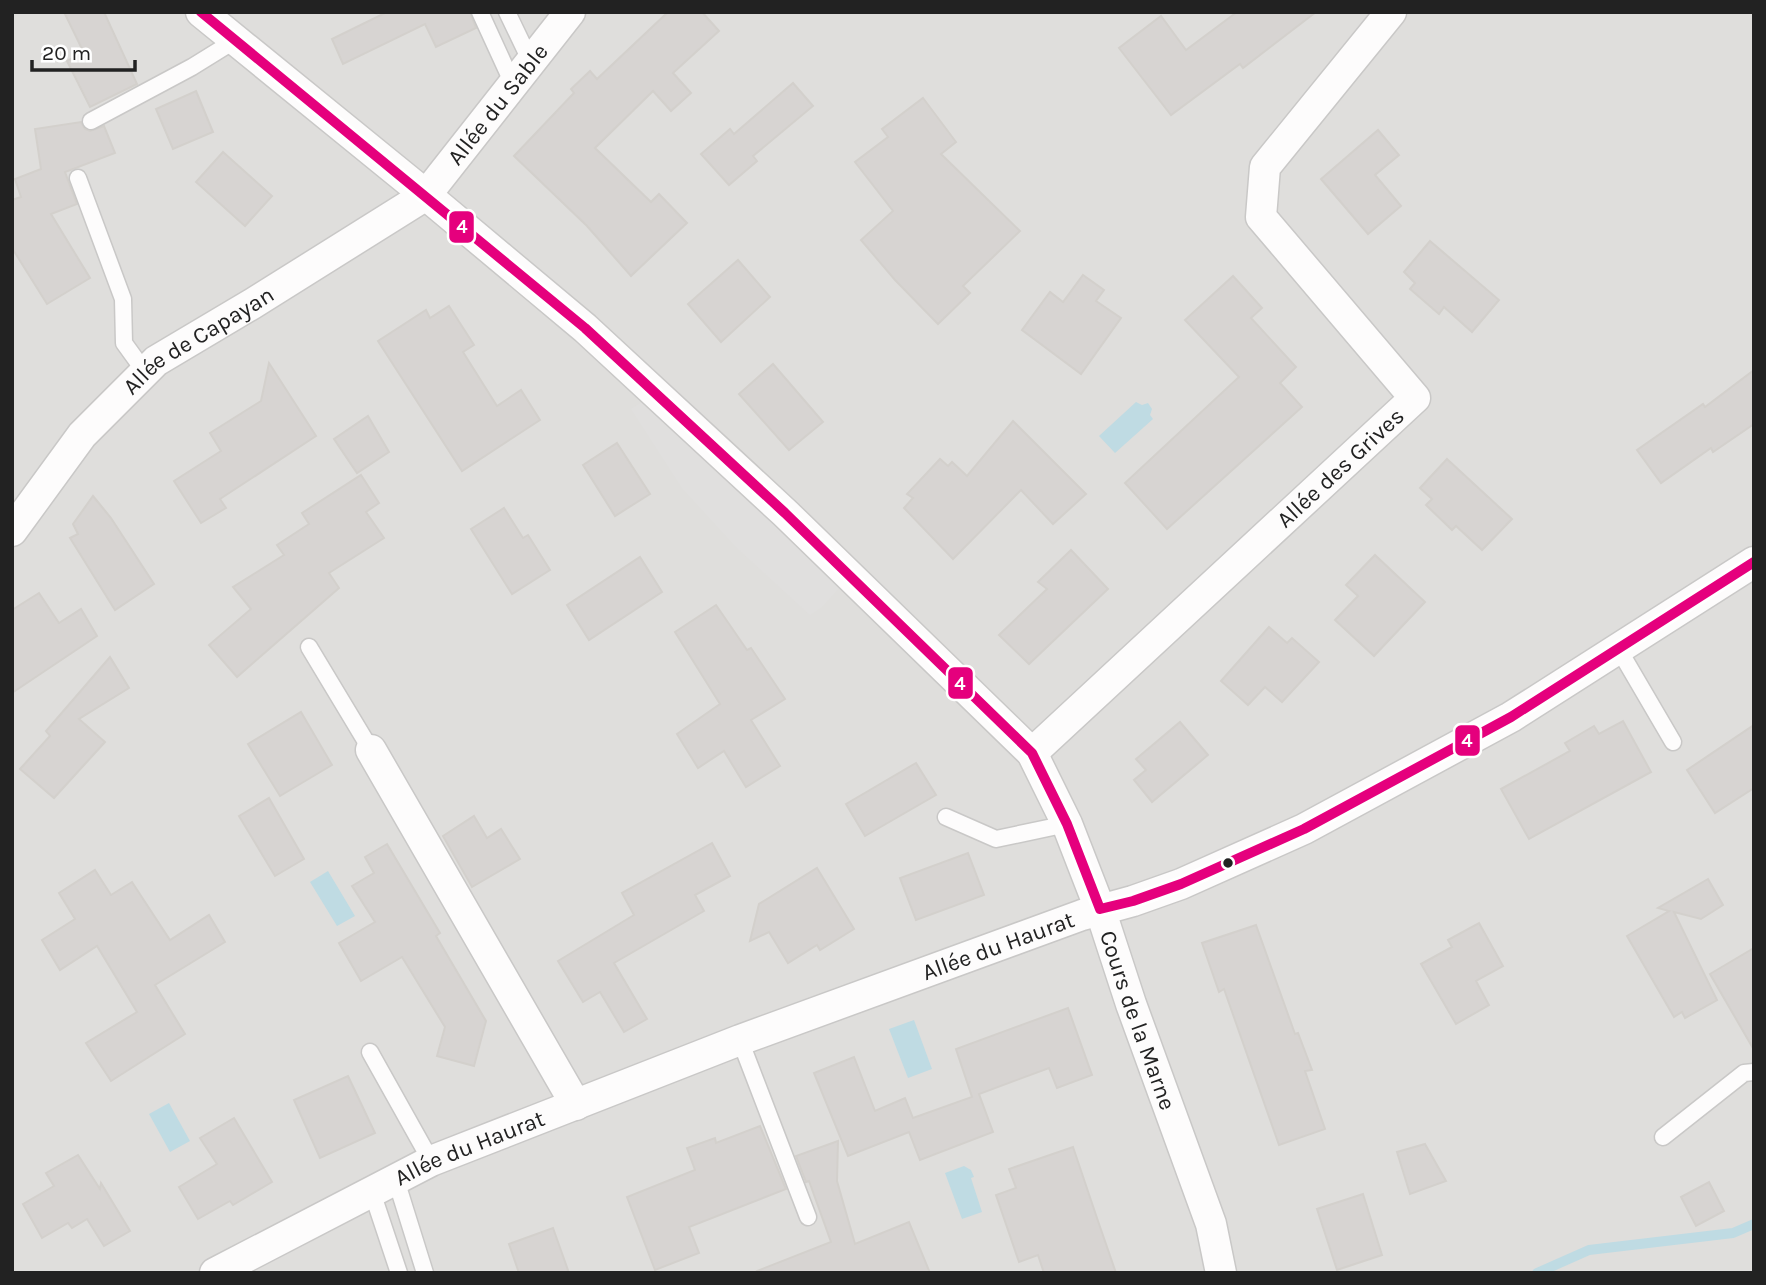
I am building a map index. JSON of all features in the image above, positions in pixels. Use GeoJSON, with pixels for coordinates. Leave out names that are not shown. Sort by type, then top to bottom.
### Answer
{"type":"FeatureCollection","features":[{"type":"Feature","properties":{"kind":"street","name":"Cours de la Marne"},"geometry":{"type":"LineString","coordinates":[[201,12],[585,328],[785,513],[1032,753],[1067,824],[1100,909],[1131,1004],[1211,1224],[1221,1273]]}},
{"type":"Feature","properties":{"kind":"street","name":"Allée du Sable"},"geometry":{"type":"LineString","coordinates":[[426,195],[570,12]]}},
{"type":"Feature","properties":{"kind":"street","name":"Allée des Grives"},"geometry":{"type":"LineString","coordinates":[[1032,753],[1415,398],[1261,217],[1265,167],[1391,12]]}},
{"type":"Feature","properties":{"kind":"street","name":"Allée de Capayan"},"geometry":{"type":"LineString","coordinates":[[12,531],[82,435],[156,361],[426,195]]}},
{"type":"Feature","properties":{"kind":"street","name":"Allée du Haurat"},"geometry":{"type":"LineString","coordinates":[[215,1273],[244,1266],[431,1161],[740,1040],[1100,909],[1181,884],[1304,829],[1511,717],[1754,562]]}},
{"type":"Feature","properties":{"kind":"street"},"geometry":{"type":"LineString","coordinates":[[371,750],[576,1104]]}},
{"type":"Feature","properties":{"kind":"lane"},"geometry":{"type":"LineString","coordinates":[[480,12],[522,73]]}},
{"type":"Feature","properties":{"kind":"lane"},"geometry":{"type":"LineString","coordinates":[[506,12],[522,73]]}},
{"type":"Feature","properties":{"kind":"lane"},"geometry":{"type":"LineString","coordinates":[[91,121],[192,67],[234,41]]}},
{"type":"Feature","properties":{"kind":"lane"},"geometry":{"type":"LineString","coordinates":[[78,178],[123,299],[124,343],[145,372]]}},
{"type":"Feature","properties":{"kind":"lane"},"geometry":{"type":"LineString","coordinates":[[309,647],[371,750]]}},
{"type":"Feature","properties":{"kind":"lane"},"geometry":{"type":"LineString","coordinates":[[1618,648],[1673,742]]}},
{"type":"Feature","properties":{"kind":"lane"},"geometry":{"type":"LineString","coordinates":[[946,817],[996,839],[1067,824]]}},
{"type":"Feature","properties":{"kind":"lane"},"geometry":{"type":"LineString","coordinates":[[740,1040],[808,1217]]}},
{"type":"Feature","properties":{"kind":"lane"},"geometry":{"type":"LineString","coordinates":[[370,1052],[431,1161]]}},
{"type":"Feature","properties":{"kind":"lane"},"geometry":{"type":"LineString","coordinates":[[1663,1137],[1744,1073],[1754,1072]]}},
{"type":"Feature","properties":{"kind":"lane"},"geometry":{"type":"LineString","coordinates":[[384,1186],[399,1273]]}},
{"type":"Feature","properties":{"kind":"lane"},"geometry":{"type":"LineString","coordinates":[[384,1186],[425,1273]]}},
{"type":"Feature","properties":{"kind":"shaded area"},"geometry":{"type":"Polygon","coordinates":[[[12,12],[1754,12],[1754,1273],[12,1273],[12,12]]]}},
{"type":"Feature","properties":{"kind":"shaded area"},"geometry":{"type":"Polygon","coordinates":[[[656,393],[849,577],[822,607],[810,615],[737,548],[682,488],[631,409],[656,393]]]}},
{"type":"Feature","properties":{"kind":"water"},"geometry":{"type":"Polygon","coordinates":[[[1136,402],[1142,405],[1148,403],[1153,419],[1115,453],[1099,436],[1136,402]]]}},
{"type":"Feature","properties":{"kind":"water"},"geometry":{"type":"Polygon","coordinates":[[[328,871],[355,916],[337,926],[310,882],[328,871]]]}},
{"type":"Feature","properties":{"kind":"water"},"geometry":{"type":"Polygon","coordinates":[[[914,1020],[932,1069],[908,1078],[889,1029],[914,1020]]]}},
{"type":"Feature","properties":{"kind":"water"},"geometry":{"type":"Polygon","coordinates":[[[169,1103],[190,1141],[170,1152],[149,1114],[169,1103]]]}},
{"type":"Feature","properties":{"kind":"water"},"geometry":{"type":"Polygon","coordinates":[[[964,1166],[971,1170],[974,1177],[971,1178],[982,1212],[962,1219],[945,1173],[964,1166]]]}},
{"type":"Feature","properties":{"kind":"building"},"geometry":{"type":"Polygon","coordinates":[[[64,12],[104,12],[137,84],[90,107],[67,61],[84,53],[64,12]]]}},
{"type":"Feature","properties":{"kind":"building"},"geometry":{"type":"Polygon","coordinates":[[[387,12],[470,12],[476,28],[436,47],[425,24],[343,64],[332,39],[387,12]]]}},
{"type":"Feature","properties":{"kind":"building"},"geometry":{"type":"Polygon","coordinates":[[[668,12],[702,12],[719,31],[673,73],[691,93],[671,111],[653,91],[595,148],[651,202],[659,194],[687,223],[631,276],[587,226],[514,156],[574,93],[571,89],[590,71],[597,79],[668,12]]]}},
{"type":"Feature","properties":{"kind":"building"},"geometry":{"type":"Polygon","coordinates":[[[1237,12],[1316,12],[1243,68],[1240,64],[1171,115],[1119,48],[1161,16],[1186,50],[1237,12]]]}},
{"type":"Feature","properties":{"kind":"building"},"geometry":{"type":"Polygon","coordinates":[[[793,83],[813,106],[753,156],[757,161],[729,185],[701,154],[730,129],[734,134],[793,83]]]}},
{"type":"Feature","properties":{"kind":"building"},"geometry":{"type":"Polygon","coordinates":[[[196,91],[213,132],[173,149],[156,109],[196,91]]]}},
{"type":"Feature","properties":{"kind":"building"},"geometry":{"type":"Polygon","coordinates":[[[923,98],[956,142],[941,154],[1020,231],[963,286],[970,293],[938,324],[861,240],[893,211],[855,162],[888,137],[882,129],[923,98]]]}},
{"type":"Feature","properties":{"kind":"building"},"geometry":{"type":"Polygon","coordinates":[[[81,122],[85,129],[90,131],[104,126],[115,153],[65,172],[77,204],[51,214],[90,278],[47,304],[12,248],[12,200],[21,197],[15,179],[41,169],[35,129],[81,122]]]}},
{"type":"Feature","properties":{"kind":"building"},"geometry":{"type":"Polygon","coordinates":[[[1378,130],[1399,155],[1375,175],[1401,206],[1368,234],[1321,179],[1378,130]]]}},
{"type":"Feature","properties":{"kind":"building"},"geometry":{"type":"Polygon","coordinates":[[[223,152],[272,196],[245,226],[196,182],[223,152]]]}},
{"type":"Feature","properties":{"kind":"building"},"geometry":{"type":"Polygon","coordinates":[[[1430,241],[1499,300],[1472,332],[1444,307],[1439,314],[1410,289],[1415,283],[1404,272],[1430,241]]]}},
{"type":"Feature","properties":{"kind":"building"},"geometry":{"type":"Polygon","coordinates":[[[738,260],[770,297],[721,342],[688,304],[738,260]]]}},
{"type":"Feature","properties":{"kind":"building"},"geometry":{"type":"Polygon","coordinates":[[[1083,275],[1104,290],[1096,301],[1121,318],[1081,374],[1022,330],[1050,292],[1063,302],[1083,275]]]}},
{"type":"Feature","properties":{"kind":"building"},"geometry":{"type":"Polygon","coordinates":[[[1233,276],[1262,308],[1251,318],[1296,367],[1280,383],[1302,407],[1167,529],[1125,483],[1239,377],[1185,320],[1233,276]]]}},
{"type":"Feature","properties":{"kind":"building"},"geometry":{"type":"Polygon","coordinates":[[[449,306],[474,345],[463,352],[497,406],[521,390],[540,420],[462,471],[378,341],[426,310],[430,318],[449,306]]]}},
{"type":"Feature","properties":{"kind":"building"},"geometry":{"type":"Polygon","coordinates":[[[269,363],[316,436],[220,499],[226,508],[201,523],[174,481],[221,451],[210,433],[261,401],[269,363]]]}},
{"type":"Feature","properties":{"kind":"building"},"geometry":{"type":"Polygon","coordinates":[[[773,364],[823,422],[789,450],[739,394],[773,364]]]}},
{"type":"Feature","properties":{"kind":"building"},"geometry":{"type":"Polygon","coordinates":[[[1754,370],[1754,424],[1713,452],[1711,448],[1661,483],[1637,450],[1703,404],[1705,407],[1754,370]]]}},
{"type":"Feature","properties":{"kind":"building"},"geometry":{"type":"Polygon","coordinates":[[[368,416],[389,452],[357,473],[334,439],[368,416]]]}},
{"type":"Feature","properties":{"kind":"building"},"geometry":{"type":"Polygon","coordinates":[[[1013,421],[1086,494],[1053,524],[1021,490],[953,559],[904,508],[913,498],[907,494],[940,459],[948,466],[952,462],[967,476],[1013,421]]]}},
{"type":"Feature","properties":{"kind":"building"},"geometry":{"type":"Polygon","coordinates":[[[617,443],[650,494],[615,516],[583,465],[617,443]]]}},
{"type":"Feature","properties":{"kind":"building"},"geometry":{"type":"Polygon","coordinates":[[[1447,459],[1512,519],[1482,550],[1456,526],[1452,530],[1426,505],[1432,499],[1420,488],[1447,459]]]}},
{"type":"Feature","properties":{"kind":"building"},"geometry":{"type":"Polygon","coordinates":[[[361,475],[379,503],[366,512],[384,538],[329,573],[339,588],[237,677],[209,645],[251,609],[233,587],[284,555],[277,545],[309,524],[302,513],[361,475]]]}},
{"type":"Feature","properties":{"kind":"building"},"geometry":{"type":"Polygon","coordinates":[[[93,496],[111,518],[154,584],[115,610],[70,538],[78,534],[73,524],[93,496]]]}},
{"type":"Feature","properties":{"kind":"building"},"geometry":{"type":"Polygon","coordinates":[[[504,508],[523,538],[528,535],[550,570],[512,594],[471,529],[504,508]]]}},
{"type":"Feature","properties":{"kind":"building"},"geometry":{"type":"Polygon","coordinates":[[[1071,550],[1108,589],[1029,664],[999,635],[1047,589],[1038,582],[1071,550]]]}},
{"type":"Feature","properties":{"kind":"building"},"geometry":{"type":"Polygon","coordinates":[[[1375,555],[1425,602],[1374,656],[1335,620],[1358,596],[1346,585],[1375,555]]]}},
{"type":"Feature","properties":{"kind":"building"},"geometry":{"type":"Polygon","coordinates":[[[640,557],[662,592],[589,640],[567,605],[640,557]]]}},
{"type":"Feature","properties":{"kind":"building"},"geometry":{"type":"Polygon","coordinates":[[[39,593],[59,623],[81,609],[97,636],[12,693],[12,610],[39,593]]]}},
{"type":"Feature","properties":{"kind":"building"},"geometry":{"type":"Polygon","coordinates":[[[716,605],[747,650],[751,648],[785,699],[751,720],[780,766],[746,787],[724,751],[698,768],[677,734],[720,704],[675,632],[716,605]]]}},
{"type":"Feature","properties":{"kind":"building"},"geometry":{"type":"Polygon","coordinates":[[[1269,627],[1287,643],[1292,638],[1319,662],[1282,702],[1265,687],[1248,705],[1221,681],[1269,627]]]}},
{"type":"Feature","properties":{"kind":"building"},"geometry":{"type":"Polygon","coordinates":[[[110,657],[129,688],[79,719],[105,742],[54,798],[20,769],[50,736],[46,731],[110,657]]]}},
{"type":"Feature","properties":{"kind":"building"},"geometry":{"type":"Polygon","coordinates":[[[301,712],[332,765],[280,796],[248,744],[301,712]]]}},
{"type":"Feature","properties":{"kind":"building"},"geometry":{"type":"Polygon","coordinates":[[[1623,721],[1651,772],[1529,839],[1501,789],[1570,751],[1565,743],[1594,726],[1599,734],[1623,721]]]}},
{"type":"Feature","properties":{"kind":"building"},"geometry":{"type":"Polygon","coordinates":[[[1180,722],[1208,755],[1152,802],[1134,780],[1146,770],[1136,759],[1180,722]]]}},
{"type":"Feature","properties":{"kind":"building"},"geometry":{"type":"Polygon","coordinates":[[[1754,725],[1754,788],[1715,813],[1687,770],[1754,725]]]}},
{"type":"Feature","properties":{"kind":"building"},"geometry":{"type":"Polygon","coordinates":[[[916,763],[936,795],[865,836],[846,804],[916,763]]]}},
{"type":"Feature","properties":{"kind":"building"},"geometry":{"type":"Polygon","coordinates":[[[269,798],[304,859],[275,876],[239,816],[269,798]]]}},
{"type":"Feature","properties":{"kind":"building"},"geometry":{"type":"Polygon","coordinates":[[[474,816],[487,838],[501,829],[520,859],[472,887],[443,836],[474,816]]]}},
{"type":"Feature","properties":{"kind":"building"},"geometry":{"type":"Polygon","coordinates":[[[712,843],[730,876],[695,895],[704,911],[614,963],[647,1019],[624,1032],[600,992],[583,1002],[558,961],[634,915],[622,893],[712,843]]]}},
{"type":"Feature","properties":{"kind":"building"},"geometry":{"type":"Polygon","coordinates":[[[387,844],[440,933],[436,936],[486,1021],[474,1066],[437,1056],[445,1027],[402,957],[361,981],[339,943],[375,922],[352,886],[374,873],[365,857],[387,844]]]}},
{"type":"Feature","properties":{"kind":"building"},"geometry":{"type":"Polygon","coordinates":[[[968,853],[984,895],[916,920],[900,878],[968,853]]]}},
{"type":"Feature","properties":{"kind":"building"},"geometry":{"type":"Polygon","coordinates":[[[817,868],[854,929],[820,950],[817,945],[788,963],[769,932],[750,941],[759,904],[817,868]]]}},
{"type":"Feature","properties":{"kind":"building"},"geometry":{"type":"Polygon","coordinates":[[[95,870],[111,895],[132,882],[170,940],[209,915],[225,942],[155,985],[185,1034],[111,1081],[86,1043],[137,1012],[97,946],[60,970],[42,940],[75,919],[59,893],[95,870]]]}},
{"type":"Feature","properties":{"kind":"building"},"geometry":{"type":"Polygon","coordinates":[[[1708,879],[1723,905],[1701,919],[1674,912],[1717,1000],[1685,1018],[1682,1012],[1674,1017],[1627,936],[1669,911],[1658,908],[1708,879]]]}},
{"type":"Feature","properties":{"kind":"building"},"geometry":{"type":"Polygon","coordinates":[[[1479,923],[1503,966],[1476,981],[1489,1005],[1456,1024],[1421,964],[1452,947],[1448,940],[1479,923]]]}},
{"type":"Feature","properties":{"kind":"building"},"geometry":{"type":"Polygon","coordinates":[[[1256,925],[1295,1034],[1298,1033],[1312,1070],[1305,1071],[1325,1129],[1279,1145],[1224,989],[1219,992],[1202,943],[1256,925]]]}},
{"type":"Feature","properties":{"kind":"building"},"geometry":{"type":"Polygon","coordinates":[[[1754,948],[1754,1050],[1710,974],[1754,948]]]}},
{"type":"Feature","properties":{"kind":"building"},"geometry":{"type":"Polygon","coordinates":[[[1068,1008],[1092,1075],[1057,1088],[1049,1068],[979,1094],[993,1132],[920,1160],[909,1132],[848,1156],[814,1073],[854,1057],[875,1111],[905,1098],[913,1118],[972,1097],[956,1049],[1068,1008]]]}},
{"type":"Feature","properties":{"kind":"building"},"geometry":{"type":"Polygon","coordinates":[[[348,1076],[375,1133],[320,1158],[294,1100],[348,1076]]]}},
{"type":"Feature","properties":{"kind":"building"},"geometry":{"type":"Polygon","coordinates":[[[234,1118],[272,1182],[233,1205],[230,1201],[198,1219],[179,1187],[217,1164],[200,1138],[234,1118]]]}},
{"type":"Feature","properties":{"kind":"building"},"geometry":{"type":"Polygon","coordinates":[[[760,1126],[786,1189],[689,1227],[699,1253],[655,1270],[627,1197],[695,1170],[687,1148],[715,1138],[716,1143],[760,1126]]]}},
{"type":"Feature","properties":{"kind":"building"},"geometry":{"type":"Polygon","coordinates":[[[838,1141],[837,1181],[855,1244],[909,1222],[930,1273],[758,1273],[757,1271],[831,1242],[809,1181],[806,1182],[796,1156],[838,1141]]]}},
{"type":"Feature","properties":{"kind":"building"},"geometry":{"type":"Polygon","coordinates":[[[1425,1144],[1446,1181],[1410,1194],[1397,1152],[1425,1144]]]}},
{"type":"Feature","properties":{"kind":"building"},"geometry":{"type":"Polygon","coordinates":[[[1073,1147],[1116,1273],[1044,1273],[1038,1255],[1019,1262],[996,1195],[1016,1188],[1009,1169],[1073,1147]]]}},
{"type":"Feature","properties":{"kind":"building"},"geometry":{"type":"Polygon","coordinates":[[[78,1155],[100,1189],[101,1183],[130,1231],[104,1246],[87,1219],[72,1228],[68,1223],[42,1238],[23,1204],[54,1186],[46,1173],[78,1155]]]}},
{"type":"Feature","properties":{"kind":"building"},"geometry":{"type":"Polygon","coordinates":[[[1709,1182],[1724,1211],[1696,1226],[1681,1197],[1709,1182]]]}},
{"type":"Feature","properties":{"kind":"building"},"geometry":{"type":"Polygon","coordinates":[[[1363,1194],[1382,1255],[1337,1270],[1317,1209],[1363,1194]]]}},
{"type":"Feature","properties":{"kind":"building"},"geometry":{"type":"Polygon","coordinates":[[[553,1228],[569,1273],[519,1273],[509,1244],[553,1228]]]}},
{"type":"Feature","properties":{"kind":"waterway"},"geometry":{"type":"LineString","coordinates":[[1537,1273],[1589,1250],[1733,1233],[1754,1224]]}},
{"type":"Feature","properties":{"kind":"transit line","name":"4"},"geometry":{"type":"LineString","coordinates":[[201,12],[585,328],[785,513],[1032,753],[1067,824],[1100,909],[1181,884],[1304,829],[1511,717],[1754,562]]}}]}
